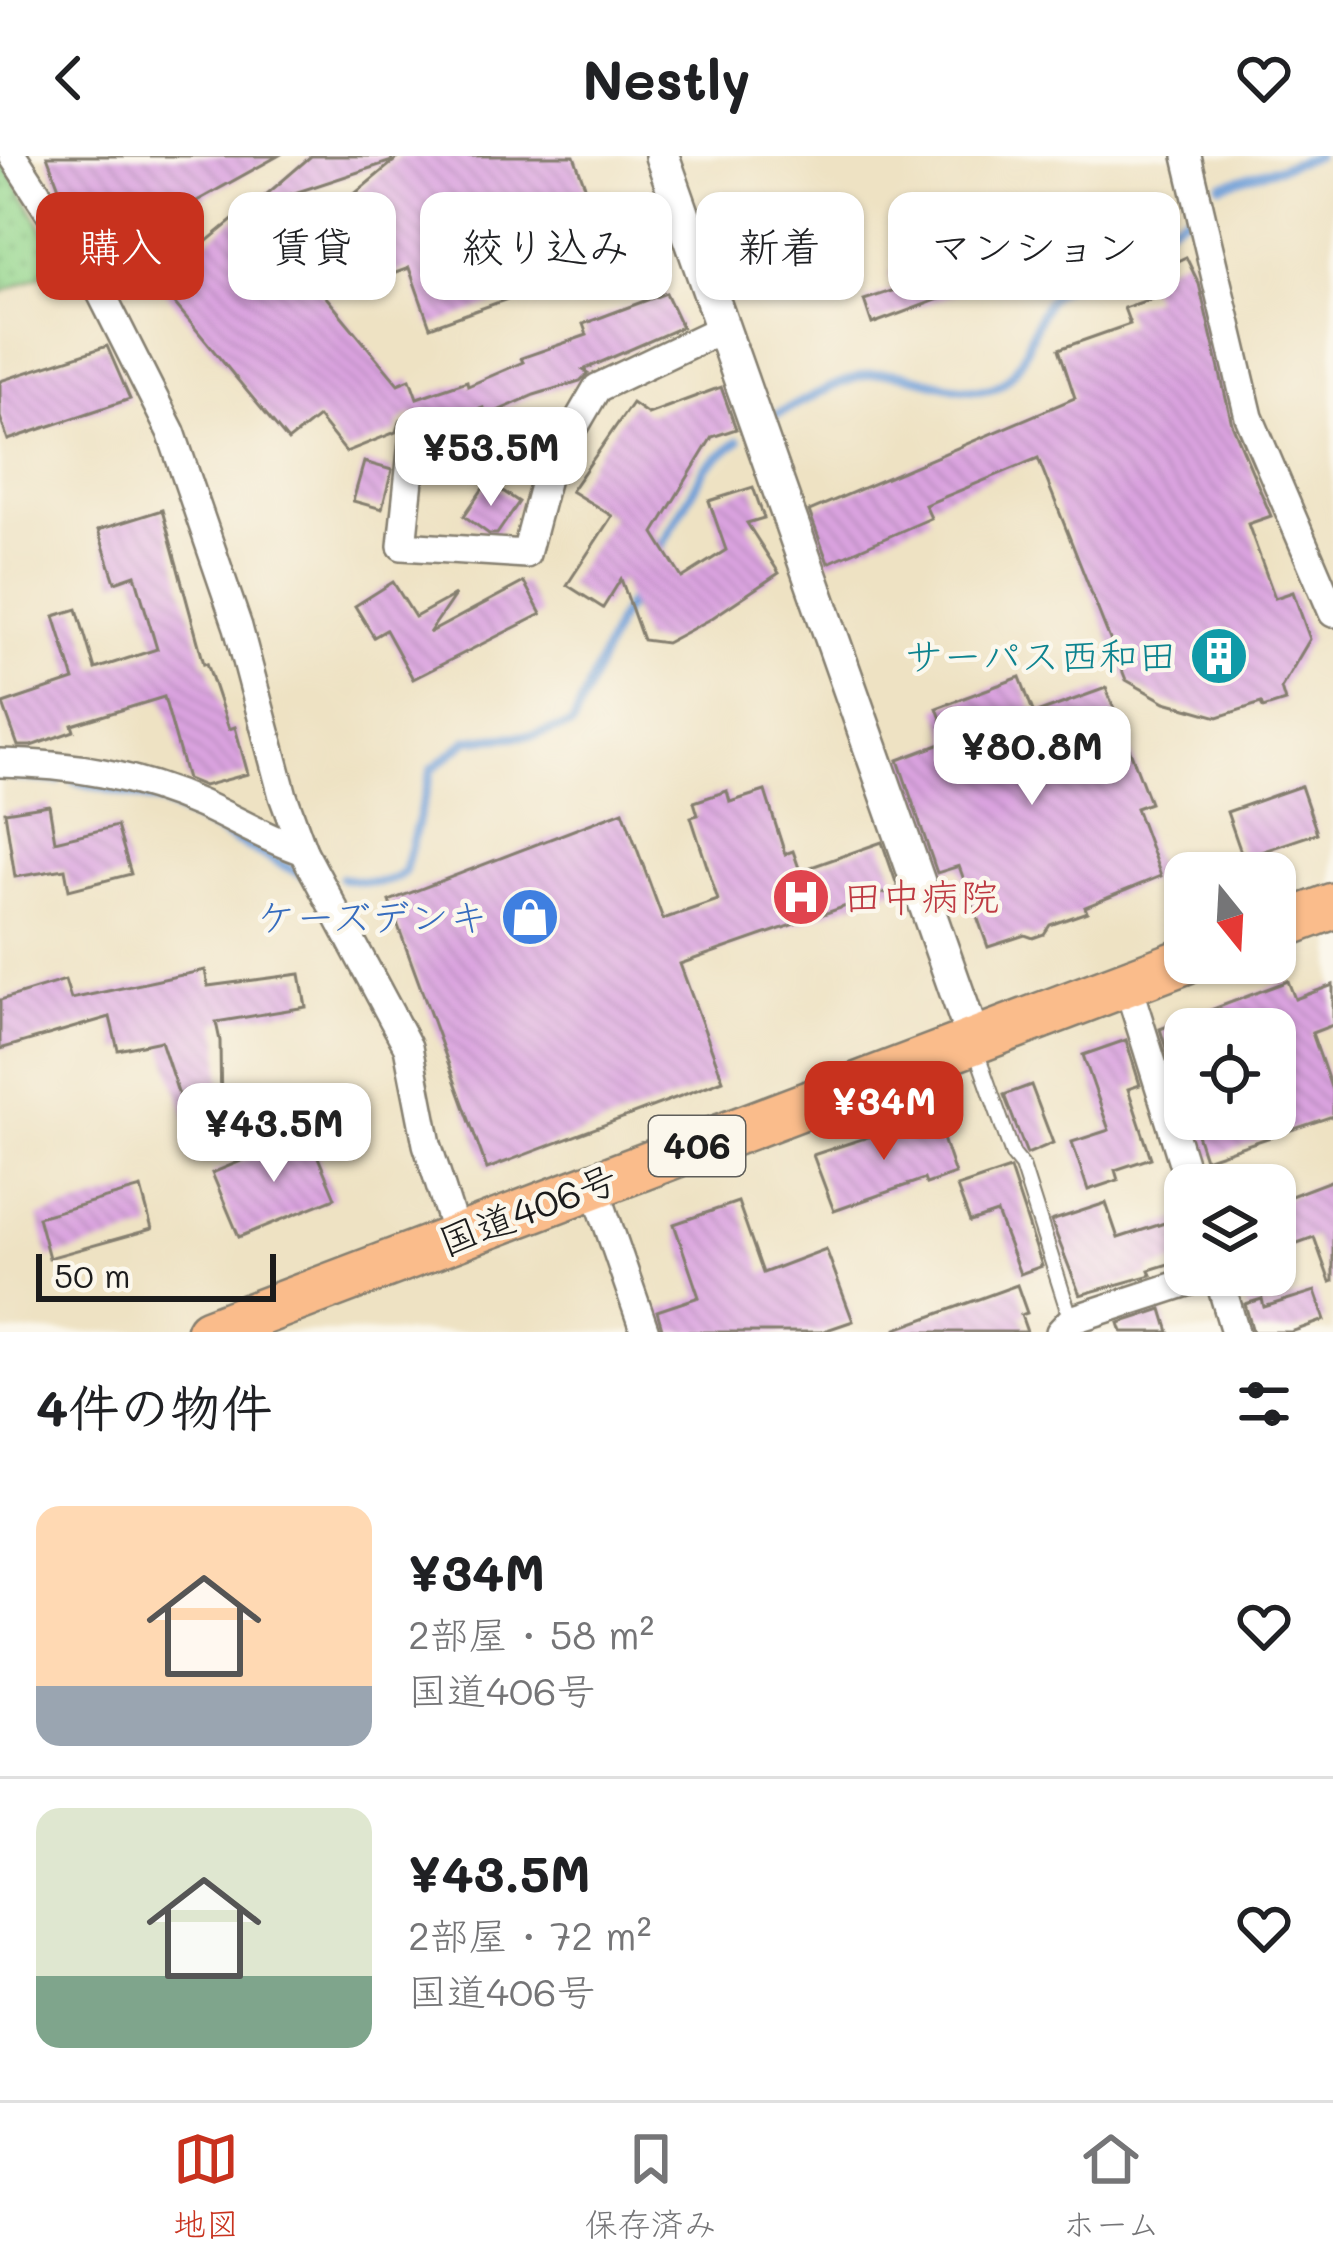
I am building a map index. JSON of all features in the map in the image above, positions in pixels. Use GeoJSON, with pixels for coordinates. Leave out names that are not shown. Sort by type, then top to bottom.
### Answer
{"type":"FeatureCollection","features":[{"type":"Feature","properties":{"kind":"highway"},"geometry":{"type":"LineString","coordinates":[[1296,920],[1333,906]]}},
{"type":"Feature","properties":{"kind":"highway","name":"国道406号"},"geometry":{"type":"LineString","coordinates":[[208,1332],[1164,969]]}},
{"type":"Feature","properties":{"kind":"street"},"geometry":{"type":"LineString","coordinates":[[13,156],[98,287],[170,432],[238,627],[283,796],[303,850],[408,1047],[427,1144],[457,1237]]}},
{"type":"Feature","properties":{"kind":"street"},"geometry":{"type":"LineString","coordinates":[[662,156],[974,1041]]}},
{"type":"Feature","properties":{"kind":"street"},"geometry":{"type":"LineString","coordinates":[[1187,156],[1249,417],[1333,613]]}},
{"type":"Feature","properties":{"kind":"street"},"geometry":{"type":"LineString","coordinates":[[414,432],[402,546],[526,554],[547,474],[597,388],[722,329]]}},
{"type":"Feature","properties":{"kind":"street"},"geometry":{"type":"LineString","coordinates":[[0,763],[52,764],[134,778],[203,805],[261,837],[303,850]]}},
{"type":"Feature","properties":{"kind":"street"},"geometry":{"type":"LineString","coordinates":[[1127,983],[1183,1164]]}},
{"type":"Feature","properties":{"kind":"street"},"geometry":{"type":"LineString","coordinates":[[594,1186],[645,1332]]}},
{"type":"Feature","properties":{"kind":"street"},"geometry":{"type":"LineString","coordinates":[[1066,1326],[1164,1291]]}},
{"type":"Feature","properties":{"kind":"street"},"geometry":{"type":"LineString","coordinates":[[1224,1296],[1235,1332]]}},
{"type":"Feature","properties":{"kind":"lane"},"geometry":{"type":"LineString","coordinates":[[974,1041],[1013,1155],[1022,1166],[1066,1326]]}},
{"type":"Feature","properties":{"kind":"green space"},"geometry":{"type":"Polygon","coordinates":[[[0,156],[36,217],[36,277],[0,293],[0,156]]]}},
{"type":"Feature","properties":{"kind":"building"},"geometry":{"type":"Polygon","coordinates":[[[47,156],[278,156],[204,197],[204,192],[61,192],[47,156]]]}},
{"type":"Feature","properties":{"kind":"building"},"geometry":{"type":"Polygon","coordinates":[[[311,156],[391,156],[392,161],[298,192],[269,192],[311,156]]]}},
{"type":"Feature","properties":{"kind":"building"},"geometry":{"type":"Polygon","coordinates":[[[400,156],[574,156],[587,192],[420,192],[420,299],[409,268],[396,273],[396,192],[357,192],[400,156]]]}},
{"type":"Feature","properties":{"kind":"building"},"geometry":{"type":"Polygon","coordinates":[[[228,224],[228,300],[328,300],[398,384],[410,379],[417,398],[467,381],[468,386],[523,362],[521,358],[587,335],[583,324],[647,300],[669,300],[682,327],[583,370],[588,373],[580,381],[486,416],[483,408],[441,423],[438,416],[427,420],[408,415],[396,432],[346,452],[318,417],[288,441],[172,300],[204,300],[204,243],[228,224]]]}},
{"type":"Feature","properties":{"kind":"building"},"geometry":{"type":"Polygon","coordinates":[[[1186,257],[1199,284],[1232,424],[1271,516],[1248,524],[1275,598],[1293,592],[1310,639],[1281,688],[1285,701],[1263,708],[1261,703],[1218,717],[1165,702],[1126,680],[1038,458],[925,505],[931,518],[828,563],[809,511],[1075,398],[1059,349],[1130,324],[1124,308],[1148,300],[1180,300],[1180,260],[1186,257]]]}},
{"type":"Feature","properties":{"kind":"building"},"geometry":{"type":"Polygon","coordinates":[[[888,292],[888,300],[937,300],[872,324],[864,300],[888,292]]]}},
{"type":"Feature","properties":{"kind":"building"},"geometry":{"type":"Polygon","coordinates":[[[420,300],[505,300],[430,327],[420,300]]]}},
{"type":"Feature","properties":{"kind":"building"},"geometry":{"type":"Polygon","coordinates":[[[107,346],[130,399],[8,440],[0,417],[0,381],[107,346]]]}},
{"type":"Feature","properties":{"kind":"building"},"geometry":{"type":"Polygon","coordinates":[[[721,387],[736,429],[712,437],[654,533],[682,578],[726,550],[709,501],[753,487],[764,518],[747,523],[779,573],[666,643],[643,640],[621,579],[603,608],[567,585],[612,516],[571,491],[632,403],[648,414],[721,387]]]}},
{"type":"Feature","properties":{"kind":"building"},"geometry":{"type":"Polygon","coordinates":[[[364,462],[392,470],[382,509],[353,501],[364,462]]]}},
{"type":"Feature","properties":{"kind":"building"},"geometry":{"type":"Polygon","coordinates":[[[488,481],[519,502],[497,534],[489,534],[464,516],[488,481]]]}},
{"type":"Feature","properties":{"kind":"building"},"geometry":{"type":"Polygon","coordinates":[[[162,510],[204,664],[229,729],[235,727],[248,774],[204,786],[187,779],[164,697],[72,725],[74,731],[31,746],[18,746],[3,704],[74,680],[54,616],[77,609],[95,669],[157,649],[135,575],[115,582],[98,530],[162,510]]]}},
{"type":"Feature","properties":{"kind":"building"},"geometry":{"type":"Polygon","coordinates":[[[393,582],[415,617],[455,595],[429,633],[524,582],[541,614],[413,679],[386,630],[374,637],[355,606],[393,582]]]}},
{"type":"Feature","properties":{"kind":"building"},"geometry":{"type":"Polygon","coordinates":[[[1020,677],[1034,714],[1106,688],[1150,803],[1136,808],[1161,876],[1085,907],[1087,912],[1050,925],[1044,934],[988,947],[959,866],[937,873],[898,760],[949,741],[937,708],[1020,677]]]}},
{"type":"Feature","properties":{"kind":"building"},"geometry":{"type":"Polygon","coordinates":[[[1301,786],[1317,833],[1261,852],[1241,852],[1227,812],[1301,786]]]}},
{"type":"Feature","properties":{"kind":"building"},"geometry":{"type":"Polygon","coordinates":[[[727,791],[730,802],[765,791],[785,854],[793,851],[800,871],[882,842],[898,888],[680,964],[723,1080],[487,1169],[389,901],[623,811],[663,919],[718,900],[691,817],[698,815],[694,802],[727,791]]]}},
{"type":"Feature","properties":{"kind":"building"},"geometry":{"type":"Polygon","coordinates":[[[49,805],[55,841],[117,826],[131,874],[69,890],[65,869],[15,877],[5,812],[49,805]]]}},
{"type":"Feature","properties":{"kind":"building"},"geometry":{"type":"Polygon","coordinates":[[[205,970],[208,986],[300,974],[306,1007],[216,1022],[221,1116],[188,1123],[161,1041],[118,1050],[110,1017],[0,1049],[0,1000],[65,980],[71,999],[205,970]]]}},
{"type":"Feature","properties":{"kind":"building"},"geometry":{"type":"Polygon","coordinates":[[[1280,984],[1289,984],[1295,999],[1333,985],[1333,1025],[1312,1033],[1333,1093],[1333,1116],[1296,1128],[1296,1008],[1216,1008],[1280,984]]]}},
{"type":"Feature","properties":{"kind":"building"},"geometry":{"type":"Polygon","coordinates":[[[1126,1040],[1140,1085],[1128,1089],[1151,1158],[1115,1170],[1118,1180],[1088,1190],[1072,1142],[1109,1130],[1083,1055],[1126,1040]]]}},
{"type":"Feature","properties":{"kind":"building"},"geometry":{"type":"Polygon","coordinates":[[[1031,1085],[1053,1143],[1027,1154],[1004,1095],[1031,1085]]]}},
{"type":"Feature","properties":{"kind":"building"},"geometry":{"type":"Polygon","coordinates":[[[935,1115],[955,1174],[926,1184],[924,1179],[834,1211],[813,1155],[935,1115]]]}},
{"type":"Feature","properties":{"kind":"building"},"geometry":{"type":"Polygon","coordinates":[[[308,1133],[335,1198],[239,1237],[212,1173],[308,1133]]]}},
{"type":"Feature","properties":{"kind":"building"},"geometry":{"type":"Polygon","coordinates":[[[1199,1140],[1262,1140],[1205,1159],[1199,1140]]]}},
{"type":"Feature","properties":{"kind":"building"},"geometry":{"type":"Polygon","coordinates":[[[1010,1169],[1042,1266],[1020,1274],[997,1213],[970,1222],[957,1187],[1010,1169]]]}},
{"type":"Feature","properties":{"kind":"building"},"geometry":{"type":"Polygon","coordinates":[[[1333,1180],[1333,1281],[1314,1237],[1296,1243],[1296,1194],[1333,1180]]]}},
{"type":"Feature","properties":{"kind":"building"},"geometry":{"type":"Polygon","coordinates":[[[141,1188],[152,1229],[49,1258],[38,1217],[141,1188]]]}},
{"type":"Feature","properties":{"kind":"building"},"geometry":{"type":"Polygon","coordinates":[[[738,1202],[763,1273],[826,1249],[853,1321],[821,1332],[663,1332],[657,1311],[699,1297],[674,1224],[738,1202]]]}},
{"type":"Feature","properties":{"kind":"building"},"geometry":{"type":"Polygon","coordinates":[[[1106,1203],[1118,1238],[1164,1223],[1164,1265],[1149,1270],[1151,1275],[1080,1295],[1051,1221],[1106,1203]]]}},
{"type":"Feature","properties":{"kind":"building"},"geometry":{"type":"Polygon","coordinates":[[[1017,1285],[1027,1313],[1021,1315],[1027,1332],[896,1332],[896,1329],[1017,1285]]]}},
{"type":"Feature","properties":{"kind":"building"},"geometry":{"type":"Polygon","coordinates":[[[1315,1291],[1325,1320],[1291,1332],[1253,1332],[1245,1304],[1262,1299],[1264,1307],[1315,1291]]]}},
{"type":"Feature","properties":{"kind":"building"},"geometry":{"type":"Polygon","coordinates":[[[1162,1309],[1169,1332],[1122,1332],[1119,1323],[1162,1309]]]}},
{"type":"Feature","properties":{"kind":"waterway"},"geometry":{"type":"LineString","coordinates":[[1221,185],[1317,156]]}},
{"type":"Feature","properties":{"kind":"waterway"},"geometry":{"type":"LineString","coordinates":[[777,414],[840,383],[880,373],[973,390],[997,386],[1016,369],[1041,311],[1056,293],[1189,214]]}},
{"type":"Feature","properties":{"kind":"waterway"},"geometry":{"type":"LineString","coordinates":[[658,552],[706,467],[738,441]]}},
{"type":"Feature","properties":{"kind":"waterway"},"geometry":{"type":"LineString","coordinates":[[342,878],[382,882],[404,872],[432,769],[468,740],[534,735],[572,725],[635,592]]}},
{"type":"Feature","properties":{"kind":"waterway"},"geometry":{"type":"LineString","coordinates":[[15,777],[58,780]]}},
{"type":"Feature","properties":{"kind":"waterway"},"geometry":{"type":"LineString","coordinates":[[74,781],[161,802],[306,877]]}},
{"type":"Feature","properties":{"kind":"place","name":"サーパス西和田"},"geometry":{"type":"Point","coordinates":[1219,656]}},
{"type":"Feature","properties":{"kind":"place","name":"田中病院"},"geometry":{"type":"Point","coordinates":[801,897]}},
{"type":"Feature","properties":{"kind":"place","name":"ケーズデンキ"},"geometry":{"type":"Point","coordinates":[530,917]}}]}
